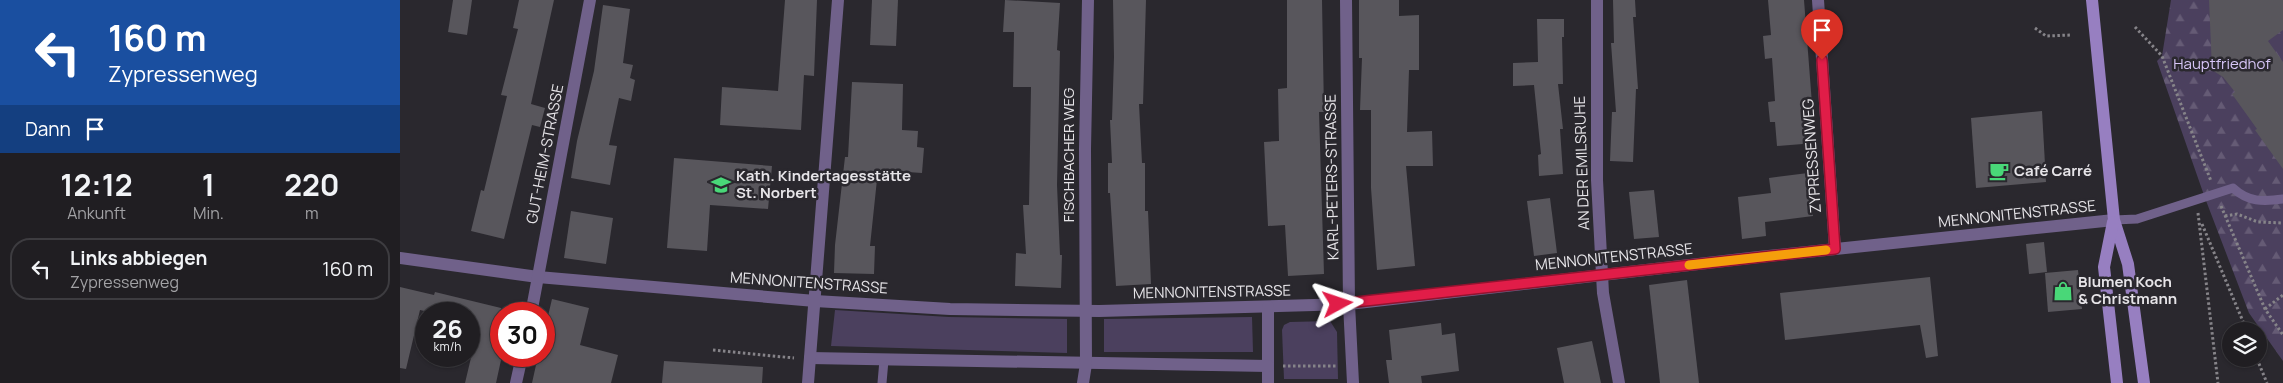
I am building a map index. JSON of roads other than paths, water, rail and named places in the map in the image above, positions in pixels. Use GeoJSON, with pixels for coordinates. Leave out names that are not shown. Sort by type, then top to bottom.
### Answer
{"type":"FeatureCollection","features":[{"type":"Feature","properties":{"kind":"main road"},"geometry":{"type":"LineString","coordinates":[[2092,0],[2114,220],[2128,264],[2144,383]]}},
{"type":"Feature","properties":{"kind":"main road"},"geometry":{"type":"LineString","coordinates":[[2114,220],[2104,267],[2117,383]]}},
{"type":"Feature","properties":{"kind":"street","name":"GUT-HEIM-STRASSE"},"geometry":{"type":"LineString","coordinates":[[534,302],[590,0]]}},
{"type":"Feature","properties":{"kind":"street"},"geometry":{"type":"LineString","coordinates":[[808,383],[838,0]]}},
{"type":"Feature","properties":{"kind":"street","name":"FISCHBACHER WEG"},"geometry":{"type":"LineString","coordinates":[[1083,383],[1086,364],[1085,149],[1088,0]]}},
{"type":"Feature","properties":{"kind":"street","name":"KARL-PETERS-STRASSE"},"geometry":{"type":"LineString","coordinates":[[1346,0],[1349,304],[1353,383]]}},
{"type":"Feature","properties":{"kind":"street","name":"AN DER EMILSRUHE"},"geometry":{"type":"LineString","coordinates":[[1597,0],[1597,180],[1603,294],[1619,383]]}},
{"type":"Feature","properties":{"kind":"street","name":"ZYPRESSENWEG"},"geometry":{"type":"LineString","coordinates":[[1818,0],[1835,249]]}},
{"type":"Feature","properties":{"kind":"street","name":"MENNONITENSTRASSE"},"geometry":{"type":"LineString","coordinates":[[400,258],[538,277],[815,301],[950,309],[1086,311],[1268,307],[1349,304],[1603,274],[2114,220]]}},
{"type":"Feature","properties":{"kind":"street"},"geometry":{"type":"LineString","coordinates":[[1268,307],[1274,366],[1268,383]]}},
{"type":"Feature","properties":{"kind":"street"},"geometry":{"type":"LineString","coordinates":[[810,358],[1274,366]]}},
{"type":"Feature","properties":{"kind":"street"},"geometry":{"type":"LineString","coordinates":[[516,383],[520,367]]}},
{"type":"Feature","properties":{"kind":"lane"},"geometry":{"type":"LineString","coordinates":[[2114,220],[2137,219],[2233,188],[2244,198],[2267,202],[2283,199]]}},
{"type":"Feature","properties":{"kind":"lane"},"geometry":{"type":"LineString","coordinates":[[882,383],[884,360]]}},
{"type":"Feature","properties":{"kind":"place","name":"Café Carré"},"geometry":{"type":"Point","coordinates":[1999,171]}},
{"type":"Feature","properties":{"kind":"place","name":"Kath. Kindertagesstätte St. Norbert"},"geometry":{"type":"Point","coordinates":[721,185]}},
{"type":"Feature","properties":{"kind":"place","name":"Blumen Koch & Christmann"},"geometry":{"type":"Point","coordinates":[2063,291]}},
{"type":"Feature","properties":{"kind":"park label","name":"Hauptfriedhof"},"geometry":{"type":"Point","coordinates":[2222,64]}}]}
